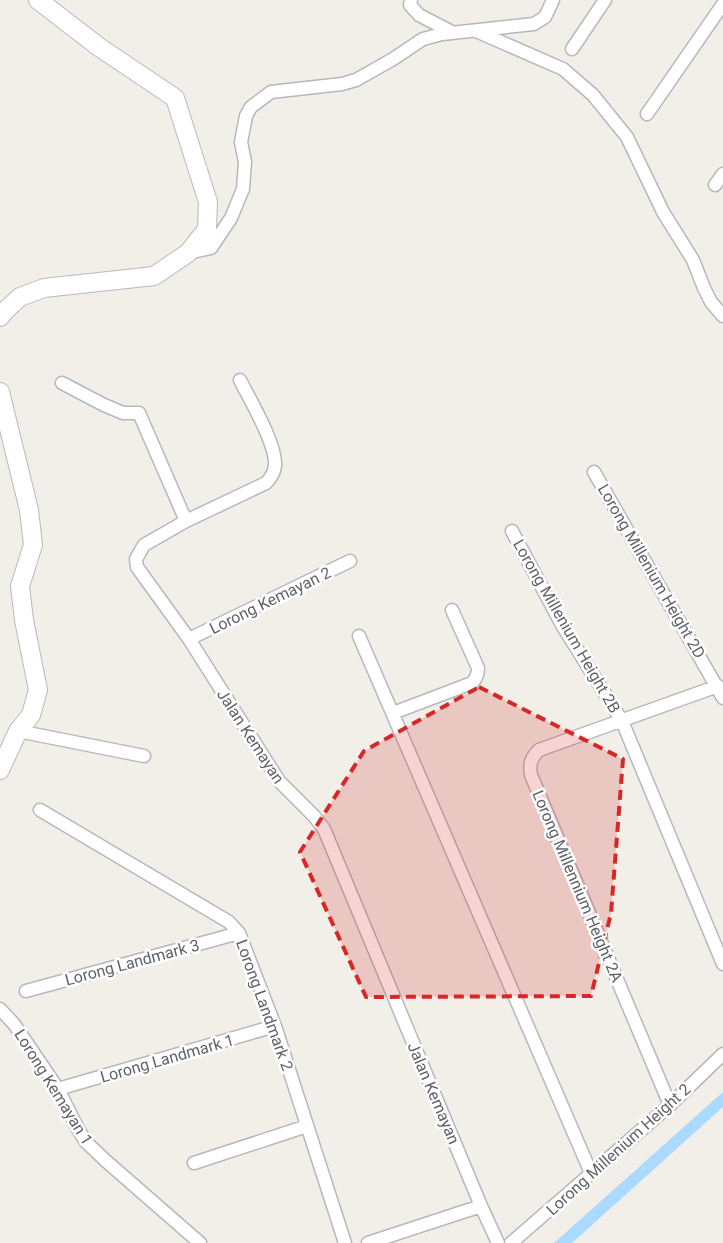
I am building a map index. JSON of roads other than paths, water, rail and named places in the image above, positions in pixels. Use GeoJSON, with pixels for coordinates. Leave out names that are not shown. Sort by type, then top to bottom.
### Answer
{"type":"FeatureCollection","features":[{"type":"Feature","properties":{"kind":"main road"},"geometry":{"type":"LineString","coordinates":[[2,313],[20,297],[44,288],[154,276],[188,253],[207,229],[208,202],[174,98],[99,47],[38,0]]}},
{"type":"Feature","properties":{"kind":"main road"},"geometry":{"type":"LineString","coordinates":[[0,392],[29,510],[33,544],[20,586],[24,620],[38,690],[31,715],[18,731],[0,770]]}},
{"type":"Feature","properties":{"kind":"street"},"geometry":{"type":"LineString","coordinates":[[411,0],[410,5],[419,15],[452,32]]}},
{"type":"Feature","properties":{"kind":"street"},"geometry":{"type":"LineString","coordinates":[[188,253],[210,248],[231,218],[243,189],[245,162],[241,142],[246,116],[251,107],[271,92],[342,84],[356,80],[423,39],[452,32],[534,24],[545,17],[553,0]]}},
{"type":"Feature","properties":{"kind":"street"},"geometry":{"type":"LineString","coordinates":[[572,49],[605,0]]}},
{"type":"Feature","properties":{"kind":"street"},"geometry":{"type":"LineString","coordinates":[[647,114],[723,4]]}},
{"type":"Feature","properties":{"kind":"street"},"geometry":{"type":"LineString","coordinates":[[474,30],[563,69],[593,95],[627,137],[663,212],[693,260],[711,302],[723,316]]}},
{"type":"Feature","properties":{"kind":"street"},"geometry":{"type":"LineString","coordinates":[[715,185],[723,174]]}},
{"type":"Feature","properties":{"kind":"street","name":"Jalan Kemayan"},"geometry":{"type":"LineString","coordinates":[[240,380],[269,438],[275,465],[271,478],[266,483],[186,521],[144,545],[136,559],[137,567],[189,639],[278,781],[314,816],[324,829],[498,1243]]}},
{"type":"Feature","properties":{"kind":"street"},"geometry":{"type":"LineString","coordinates":[[62,383],[123,413],[139,413],[186,521]]}},
{"type":"Feature","properties":{"kind":"street","name":"Lorong Millenium Height 2D"},"geometry":{"type":"LineString","coordinates":[[594,472],[720,692]]}},
{"type":"Feature","properties":{"kind":"street","name":"Lorong Millenium Height 2B"},"geometry":{"type":"LineString","coordinates":[[512,531],[562,625],[622,721]]}},
{"type":"Feature","properties":{"kind":"street","name":"Lorong Kemayan 2"},"geometry":{"type":"LineString","coordinates":[[189,639],[350,560]]}},
{"type":"Feature","properties":{"kind":"street"},"geometry":{"type":"LineString","coordinates":[[393,713],[476,680],[478,668],[452,610]]}},
{"type":"Feature","properties":{"kind":"street"},"geometry":{"type":"LineString","coordinates":[[359,636],[591,1173]]}},
{"type":"Feature","properties":{"kind":"street"},"geometry":{"type":"LineString","coordinates":[[720,692],[622,721],[723,964]]}},
{"type":"Feature","properties":{"kind":"street","name":"Lorong Millennium Height 2A"},"geometry":{"type":"LineString","coordinates":[[622,721],[539,750],[534,755],[529,767],[670,1104]]}},
{"type":"Feature","properties":{"kind":"street"},"geometry":{"type":"LineString","coordinates":[[18,731],[144,756]]}},
{"type":"Feature","properties":{"kind":"street","name":"Lorong Landmark 2"},"geometry":{"type":"LineString","coordinates":[[40,810],[229,922],[239,933],[275,1026],[345,1243]]}},
{"type":"Feature","properties":{"kind":"street","name":"Lorong Landmark 3"},"geometry":{"type":"LineString","coordinates":[[26,991],[239,933]]}},
{"type":"Feature","properties":{"kind":"street","name":"Lorong Kemayan 1"},"geometry":{"type":"LineString","coordinates":[[0,1009],[14,1024],[58,1089],[86,1142],[200,1243]]}},
{"type":"Feature","properties":{"kind":"street","name":"Lorong Landmark 1"},"geometry":{"type":"LineString","coordinates":[[58,1089],[275,1026]]}},
{"type":"Feature","properties":{"kind":"street","name":"Lorong Millenium Height 2"},"geometry":{"type":"LineString","coordinates":[[511,1243],[670,1104],[723,1054]]}},
{"type":"Feature","properties":{"kind":"street"},"geometry":{"type":"LineString","coordinates":[[194,1163],[307,1126]]}},
{"type":"Feature","properties":{"kind":"street"},"geometry":{"type":"LineString","coordinates":[[368,1243],[481,1206]]}},
{"type":"Feature","properties":{"kind":"water"},"geometry":{"type":"Polygon","coordinates":[[[723,1092],[723,1107],[572,1243],[554,1243],[723,1092]]]}}]}
